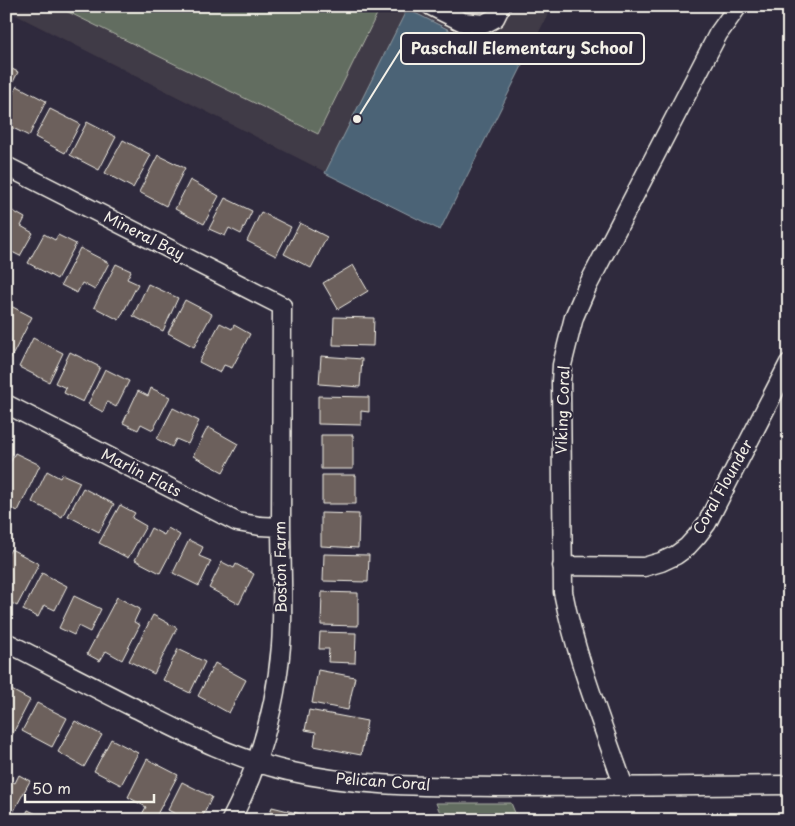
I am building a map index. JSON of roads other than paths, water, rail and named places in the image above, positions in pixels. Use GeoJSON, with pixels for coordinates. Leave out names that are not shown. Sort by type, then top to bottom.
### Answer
{"type":"FeatureCollection","features":[{"type":"Feature","properties":{"kind":"street"},"geometry":{"type":"LineString","coordinates":[[431,6],[463,22],[484,24],[495,18],[501,6]]}},
{"type":"Feature","properties":{"kind":"street","name":"Viking Coral"},"geometry":{"type":"LineString","coordinates":[[624,787],[576,645],[568,619],[563,592],[562,365],[574,317],[587,287],[706,56],[718,34],[738,6]]}},
{"type":"Feature","properties":{"kind":"street","name":"Mineral Bay"},"geometry":{"type":"LineString","coordinates":[[6,166],[282,306]]}},
{"type":"Feature","properties":{"kind":"street","name":"Boston Farm"},"geometry":{"type":"LineString","coordinates":[[231,820],[247,788],[265,738],[271,713],[281,646],[282,306]]}},
{"type":"Feature","properties":{"kind":"street","name":"Coral Flounder"},"geometry":{"type":"LineString","coordinates":[[562,566],[644,566],[661,562],[687,547],[707,523],[789,363]]}},
{"type":"Feature","properties":{"kind":"street","name":"Marlin Flats"},"geometry":{"type":"LineString","coordinates":[[6,404],[236,522],[281,527]]}},
{"type":"Feature","properties":{"kind":"street","name":"Pelican Coral"},"geometry":{"type":"LineString","coordinates":[[6,642],[177,730],[257,762],[288,771],[359,782],[411,786],[624,787],[789,785]]}},
{"type":"Feature","properties":{"kind":"water"},"geometry":{"type":"Polygon","coordinates":[[[407,9],[522,66],[440,230],[325,173],[407,9]]]}},
{"type":"Feature","properties":{"kind":"place","name":"Paschall Elementary School"},"geometry":{"type":"Point","coordinates":[357,119]}}]}
